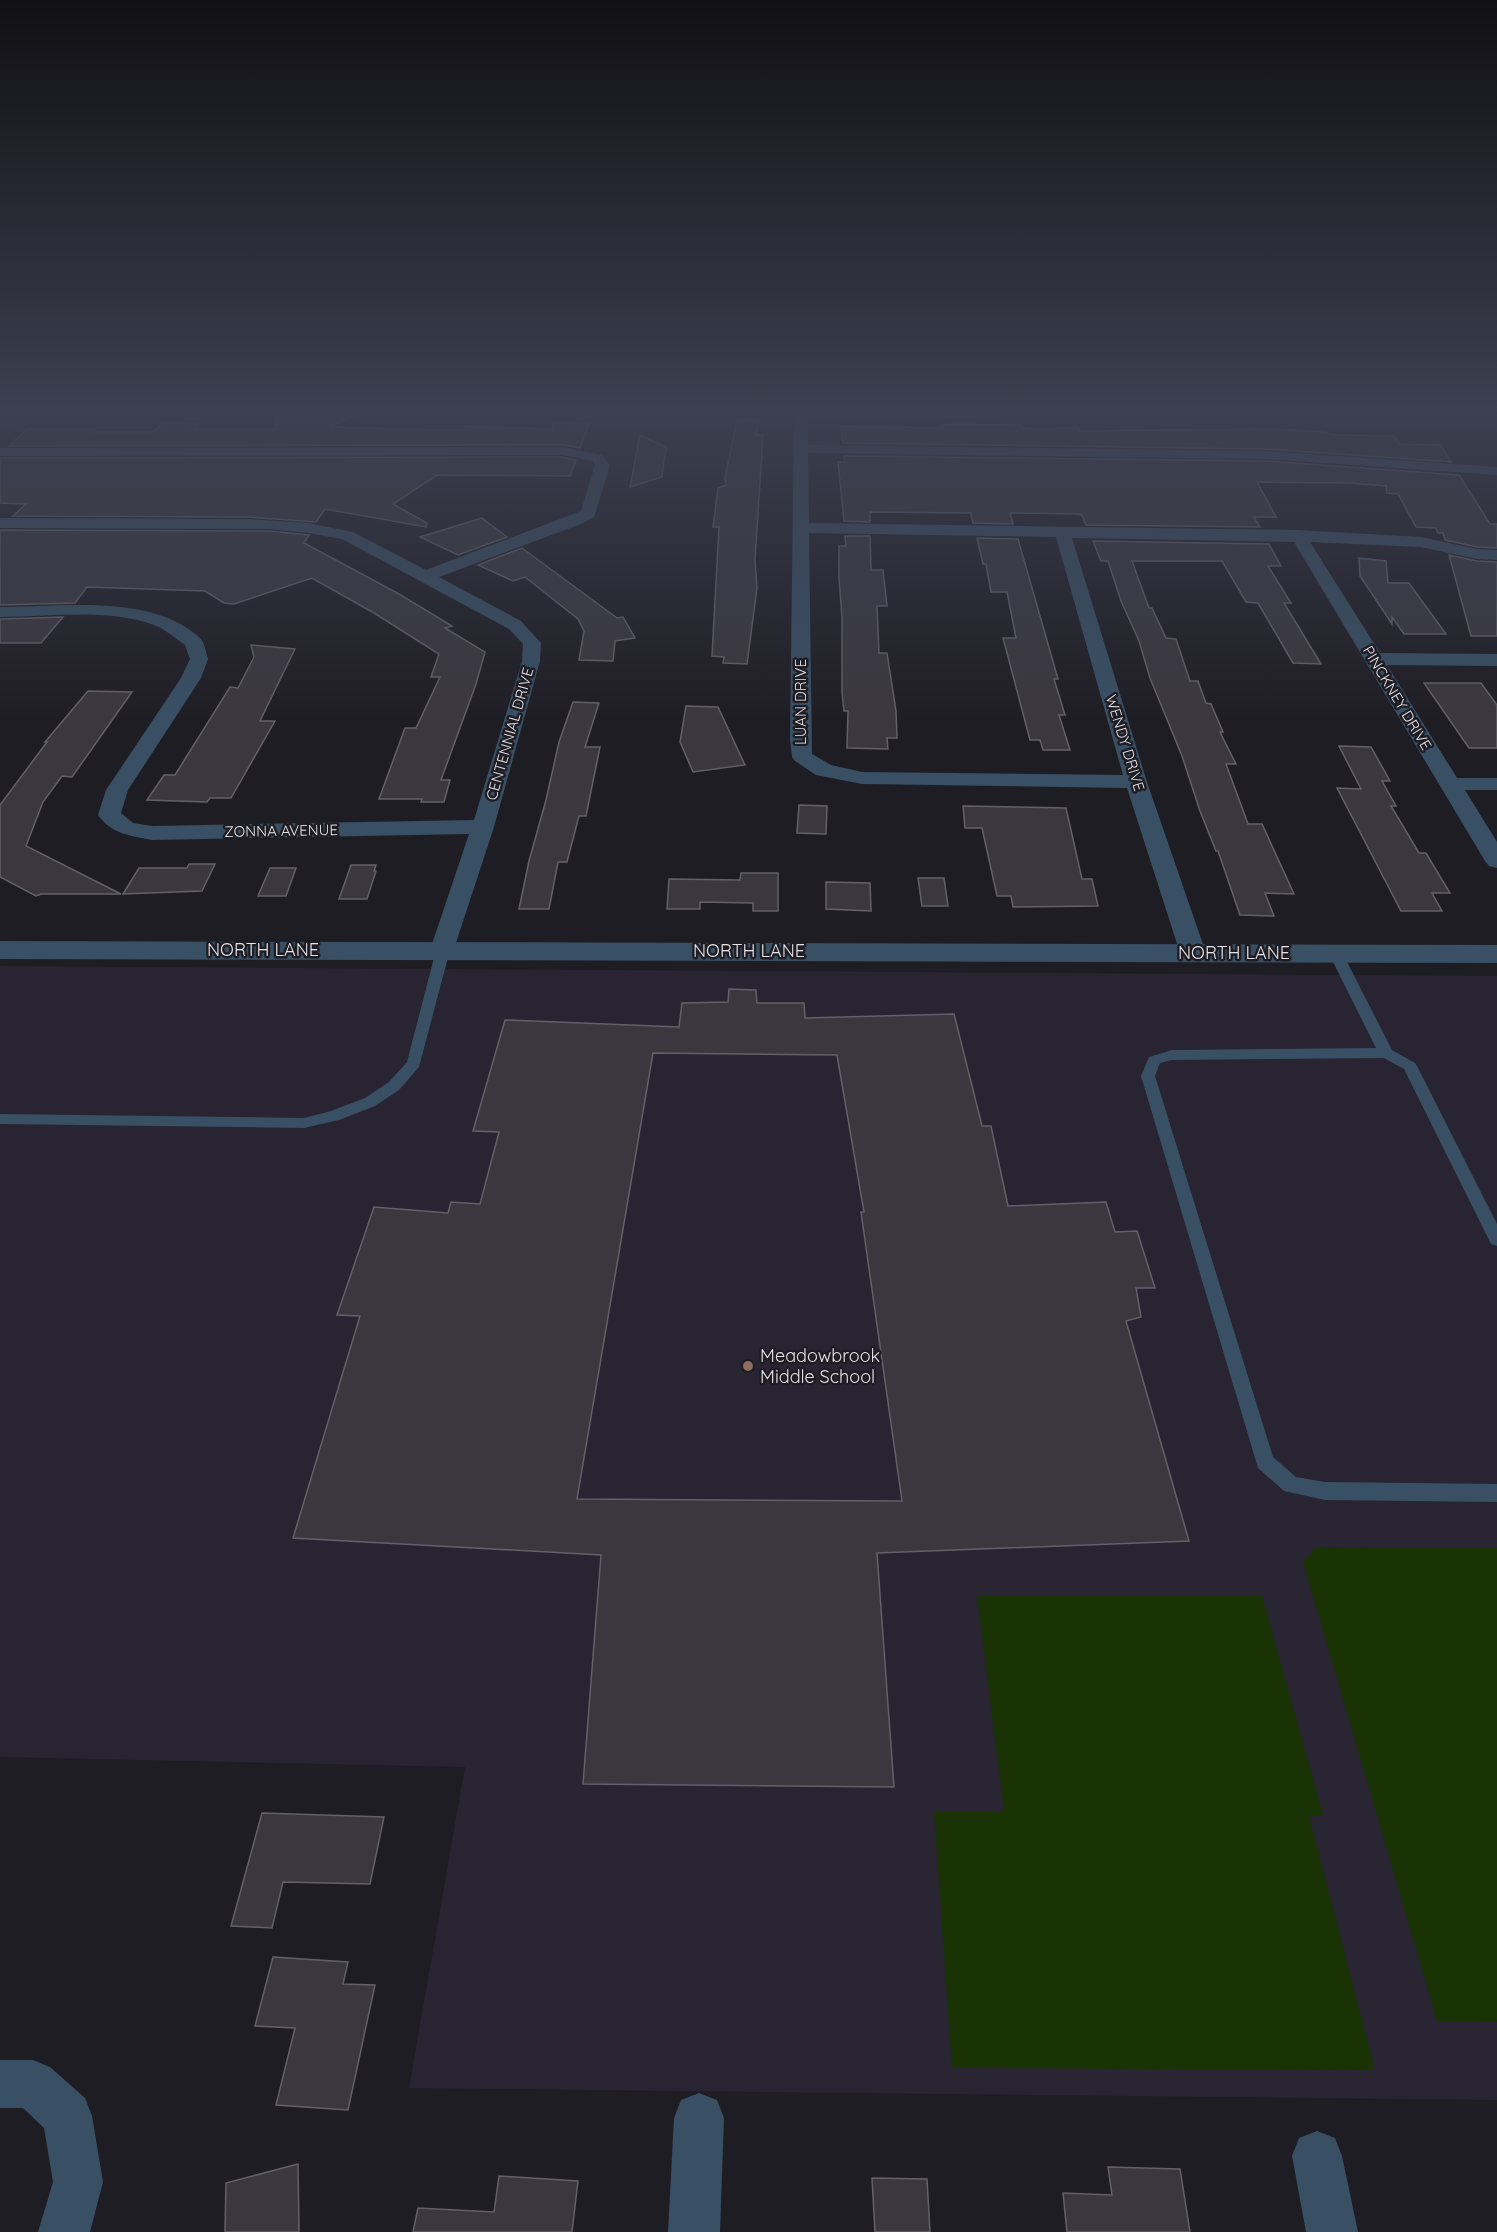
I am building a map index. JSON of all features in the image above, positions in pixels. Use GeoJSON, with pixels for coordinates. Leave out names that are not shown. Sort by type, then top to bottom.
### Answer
{"type":"FeatureCollection","features":[{"type":"Feature","properties":{"kind":"street"},"geometry":{"type":"LineString","coordinates":[[426,576],[563,528],[588,512]]}},
{"type":"Feature","properties":{"kind":"street","name":"LUAN DRIVE"},"geometry":{"type":"LineString","coordinates":[[802,512],[800,740],[802,757],[824,770],[862,778],[1136,782]]}},
{"type":"Feature","properties":{"kind":"street","name":"CENTENNIAL DRIVE"},"geometry":{"type":"LineString","coordinates":[[0,523],[237,524],[294,526],[325,530],[347,535],[515,625],[532,643],[531,661],[483,827],[443,950]]}},
{"type":"Feature","properties":{"kind":"street"},"geometry":{"type":"LineString","coordinates":[[802,528],[1298,535],[1421,542],[1477,554],[1497,555]]}},
{"type":"Feature","properties":{"kind":"street","name":"WENDY DRIVE"},"geometry":{"type":"LineString","coordinates":[[1062,531],[1136,782],[1192,953]]}},
{"type":"Feature","properties":{"kind":"street","name":"PINCKNEY DRIVE"},"geometry":{"type":"LineString","coordinates":[[1298,535],[1497,861]]}},
{"type":"Feature","properties":{"kind":"street","name":"ZONNA AVENUE"},"geometry":{"type":"LineString","coordinates":[[0,612],[141,615],[165,623],[194,642],[199,659],[191,678],[117,790],[109,815],[126,828],[152,833],[483,827]]}},
{"type":"Feature","properties":{"kind":"street"},"geometry":{"type":"LineString","coordinates":[[1373,659],[1497,660]]}},
{"type":"Feature","properties":{"kind":"street"},"geometry":{"type":"LineString","coordinates":[[1449,784],[1497,784]]}},
{"type":"Feature","properties":{"kind":"street","name":"NORTH LANE"},"geometry":{"type":"LineString","coordinates":[[0,950],[1497,954]]}},
{"type":"Feature","properties":{"kind":"street"},"geometry":{"type":"LineString","coordinates":[[0,2084],[33,2084],[67,2116],[78,2182],[64,2232]]}},
{"type":"Feature","properties":{"kind":"street"},"geometry":{"type":"LineString","coordinates":[[694,2232],[699,2118]]}},
{"type":"Feature","properties":{"kind":"street"},"geometry":{"type":"LineString","coordinates":[[1317,2156],[1332,2232]]}},
{"type":"Feature","properties":{"kind":"lane"},"geometry":{"type":"LineString","coordinates":[[0,1119],[304,1123],[334,1116],[370,1102],[394,1086],[414,1064],[443,950]]}},
{"type":"Feature","properties":{"kind":"lane"},"geometry":{"type":"LineString","coordinates":[[1336,954],[1386,1053]]}},
{"type":"Feature","properties":{"kind":"lane"},"geometry":{"type":"LineString","coordinates":[[1497,1240],[1410,1066],[1386,1053],[1172,1055],[1154,1060],[1148,1076],[1264,1462],[1291,1485],[1325,1491],[1497,1492]]}},
{"type":"Feature","properties":{"kind":"shaded area","name":"Meadowbrook Middle School"},"geometry":{"type":"Polygon","coordinates":[[[0,966],[1497,976],[1497,2100],[409,2088],[465,1767],[0,1757],[0,966]]]}},
{"type":"Feature","properties":{"kind":"green space"},"geometry":{"type":"Polygon","coordinates":[[[1317,1547],[1497,1548],[1497,2022],[1437,2021],[1303,1562],[1317,1547]]]}},
{"type":"Feature","properties":{"kind":"green space"},"geometry":{"type":"Polygon","coordinates":[[[977,1596],[1262,1596],[1323,1815],[1309,1816],[1375,2070],[952,2068],[934,1811],[1004,1811],[977,1596]]]}},
{"type":"Feature","properties":{"kind":"building"},"geometry":{"type":"Polygon","coordinates":[[[17,512],[323,512],[316,522],[248,517],[13,516],[17,512]]]}},
{"type":"Feature","properties":{"kind":"building"},"geometry":{"type":"Polygon","coordinates":[[[343,512],[408,512],[427,523],[426,527],[343,512]]]}},
{"type":"Feature","properties":{"kind":"building"},"geometry":{"type":"Polygon","coordinates":[[[715,512],[758,512],[755,560],[757,588],[747,664],[723,663],[724,657],[712,656],[719,527],[713,527],[715,512]]]}},
{"type":"Feature","properties":{"kind":"building"},"geometry":{"type":"Polygon","coordinates":[[[843,512],[870,512],[870,522],[844,521],[843,512]]]}},
{"type":"Feature","properties":{"kind":"building"},"geometry":{"type":"Polygon","coordinates":[[[886,512],[1273,512],[1276,517],[1254,517],[1260,527],[1086,525],[1082,515],[1078,514],[1010,513],[1013,524],[973,523],[971,513],[886,512]]]}},
{"type":"Feature","properties":{"kind":"building"},"geometry":{"type":"Polygon","coordinates":[[[1408,512],[1483,512],[1490,524],[1497,524],[1497,548],[1477,547],[1445,540],[1443,533],[1438,533],[1436,528],[1416,527],[1408,512]]]}},
{"type":"Feature","properties":{"kind":"building"},"geometry":{"type":"Polygon","coordinates":[[[482,518],[507,537],[458,555],[420,537],[482,518]]]}},
{"type":"Feature","properties":{"kind":"building"},"geometry":{"type":"Polygon","coordinates":[[[0,530],[268,531],[309,535],[304,543],[399,594],[452,626],[445,628],[485,652],[476,684],[441,780],[450,780],[444,802],[421,802],[422,799],[379,799],[405,728],[416,728],[440,677],[431,677],[439,654],[374,613],[312,578],[234,604],[224,603],[205,591],[87,587],[75,603],[0,605],[0,530]]]}},
{"type":"Feature","properties":{"kind":"building"},"geometry":{"type":"Polygon","coordinates":[[[845,536],[870,536],[871,570],[883,570],[887,606],[877,606],[879,653],[887,653],[896,711],[897,738],[887,738],[888,749],[847,748],[848,711],[844,711],[842,693],[842,618],[839,578],[839,546],[846,546],[845,536]]]}},
{"type":"Feature","properties":{"kind":"building"},"geometry":{"type":"Polygon","coordinates":[[[977,538],[1018,539],[1058,679],[1054,679],[1065,715],[1059,715],[1070,750],[1043,750],[1040,740],[1030,740],[1003,638],[1016,638],[1007,592],[991,592],[986,564],[983,564],[977,538]]]}},
{"type":"Feature","properties":{"kind":"building"},"geometry":{"type":"Polygon","coordinates":[[[1093,541],[1269,544],[1281,566],[1268,566],[1291,603],[1284,603],[1321,664],[1293,663],[1258,603],[1246,602],[1222,561],[1132,561],[1149,608],[1152,608],[1166,638],[1176,639],[1190,681],[1198,681],[1206,703],[1211,704],[1223,732],[1220,732],[1236,764],[1226,764],[1248,824],[1262,824],[1294,894],[1265,893],[1274,916],[1240,915],[1108,561],[1101,561],[1093,541]]]}},
{"type":"Feature","properties":{"kind":"building"},"geometry":{"type":"Polygon","coordinates":[[[522,548],[617,618],[623,617],[635,638],[615,641],[613,661],[579,660],[584,631],[578,619],[525,577],[513,581],[478,565],[522,548]]]}},
{"type":"Feature","properties":{"kind":"building"},"geometry":{"type":"Polygon","coordinates":[[[1449,555],[1477,561],[1497,562],[1497,636],[1471,636],[1449,555]]]}},
{"type":"Feature","properties":{"kind":"building"},"geometry":{"type":"Polygon","coordinates":[[[1359,558],[1386,561],[1388,583],[1409,583],[1446,634],[1404,634],[1392,617],[1392,624],[1360,576],[1359,558]]]}},
{"type":"Feature","properties":{"kind":"building"},"geometry":{"type":"Polygon","coordinates":[[[63,617],[41,643],[0,643],[0,619],[63,617]]]}},
{"type":"Feature","properties":{"kind":"building"},"geometry":{"type":"Polygon","coordinates":[[[251,645],[295,649],[260,721],[275,721],[231,798],[210,798],[207,802],[147,800],[164,775],[175,775],[230,687],[238,688],[254,657],[251,645]]]}},
{"type":"Feature","properties":{"kind":"building"},"geometry":{"type":"Polygon","coordinates":[[[1424,683],[1481,683],[1497,705],[1497,748],[1469,748],[1424,683]]]}},
{"type":"Feature","properties":{"kind":"building"},"geometry":{"type":"Polygon","coordinates":[[[88,691],[132,692],[72,777],[62,776],[43,802],[26,846],[121,894],[41,894],[36,896],[0,877],[0,805],[47,742],[45,742],[88,691]]]}},
{"type":"Feature","properties":{"kind":"building"},"geometry":{"type":"Polygon","coordinates":[[[573,702],[599,703],[585,747],[600,747],[586,816],[579,816],[567,862],[558,862],[549,909],[519,909],[559,742],[573,702]]]}},
{"type":"Feature","properties":{"kind":"building"},"geometry":{"type":"Polygon","coordinates":[[[686,706],[718,707],[745,765],[693,772],[680,742],[686,706]]]}},
{"type":"Feature","properties":{"kind":"building"},"geometry":{"type":"Polygon","coordinates":[[[1339,746],[1371,747],[1390,781],[1382,781],[1396,806],[1391,806],[1419,853],[1426,853],[1450,893],[1432,893],[1442,911],[1401,911],[1337,788],[1361,789],[1339,746]]]}},
{"type":"Feature","properties":{"kind":"building"},"geometry":{"type":"Polygon","coordinates":[[[799,805],[827,806],[826,834],[797,833],[799,805]]]}},
{"type":"Feature","properties":{"kind":"building"},"geometry":{"type":"Polygon","coordinates":[[[963,806],[1066,808],[1082,879],[1092,879],[1098,906],[1013,907],[1011,896],[997,896],[982,828],[965,828],[963,806]]]}},
{"type":"Feature","properties":{"kind":"building"},"geometry":{"type":"Polygon","coordinates":[[[189,864],[215,864],[202,891],[123,894],[139,868],[187,868],[189,864]]]}},
{"type":"Feature","properties":{"kind":"building"},"geometry":{"type":"Polygon","coordinates":[[[351,865],[376,865],[367,899],[339,899],[351,865]]]}},
{"type":"Feature","properties":{"kind":"building"},"geometry":{"type":"Polygon","coordinates":[[[270,868],[296,868],[286,896],[258,896],[270,868]]]}},
{"type":"Feature","properties":{"kind":"building"},"geometry":{"type":"Polygon","coordinates":[[[741,873],[778,873],[778,911],[753,911],[753,903],[700,902],[700,909],[667,909],[669,879],[740,880],[741,873]]]}},
{"type":"Feature","properties":{"kind":"building"},"geometry":{"type":"Polygon","coordinates":[[[918,878],[944,878],[948,906],[922,906],[918,878]]]}},
{"type":"Feature","properties":{"kind":"building"},"geometry":{"type":"Polygon","coordinates":[[[826,882],[870,883],[871,911],[826,909],[826,882]]]}},
{"type":"Feature","properties":{"kind":"building"},"geometry":{"type":"Polygon","coordinates":[[[729,989],[756,990],[757,1003],[804,1003],[805,1018],[954,1014],[982,1126],[991,1126],[1008,1206],[1106,1202],[1115,1232],[1137,1231],[1155,1288],[1136,1288],[1141,1317],[1126,1321],[1189,1541],[877,1553],[894,1787],[583,1784],[601,1555],[293,1538],[360,1316],[337,1315],[374,1207],[448,1213],[451,1202],[480,1204],[499,1132],[473,1131],[505,1020],[679,1027],[682,1003],[728,1002],[729,989]],[[653,1053],[577,1499],[902,1501],[861,1212],[864,1212],[837,1055],[653,1053]]]}},
{"type":"Feature","properties":{"kind":"building"},"geometry":{"type":"Polygon","coordinates":[[[262,1813],[384,1817],[370,1884],[283,1882],[272,1928],[231,1926],[262,1813]]]}},
{"type":"Feature","properties":{"kind":"building"},"geometry":{"type":"Polygon","coordinates":[[[273,1957],[348,1962],[343,1984],[375,1985],[348,2110],[276,2105],[295,2028],[255,2026],[273,1957]]]}},
{"type":"Feature","properties":{"kind":"building"},"geometry":{"type":"Polygon","coordinates":[[[298,2164],[299,2232],[225,2232],[226,2183],[298,2164]]]}},
{"type":"Feature","properties":{"kind":"building"},"geometry":{"type":"Polygon","coordinates":[[[1108,2167],[1180,2169],[1190,2232],[1067,2232],[1063,2193],[1112,2195],[1108,2167]]]}},
{"type":"Feature","properties":{"kind":"building"},"geometry":{"type":"Polygon","coordinates":[[[499,2176],[578,2181],[572,2232],[413,2232],[418,2208],[494,2212],[499,2176]]]}},
{"type":"Feature","properties":{"kind":"building"},"geometry":{"type":"Polygon","coordinates":[[[872,2178],[927,2179],[930,2232],[875,2232],[872,2178]]]}},
{"type":"Feature","properties":{"kind":"place","name":"Meadowbrook Middle School"},"geometry":{"type":"Point","coordinates":[748,1366]}}]}
